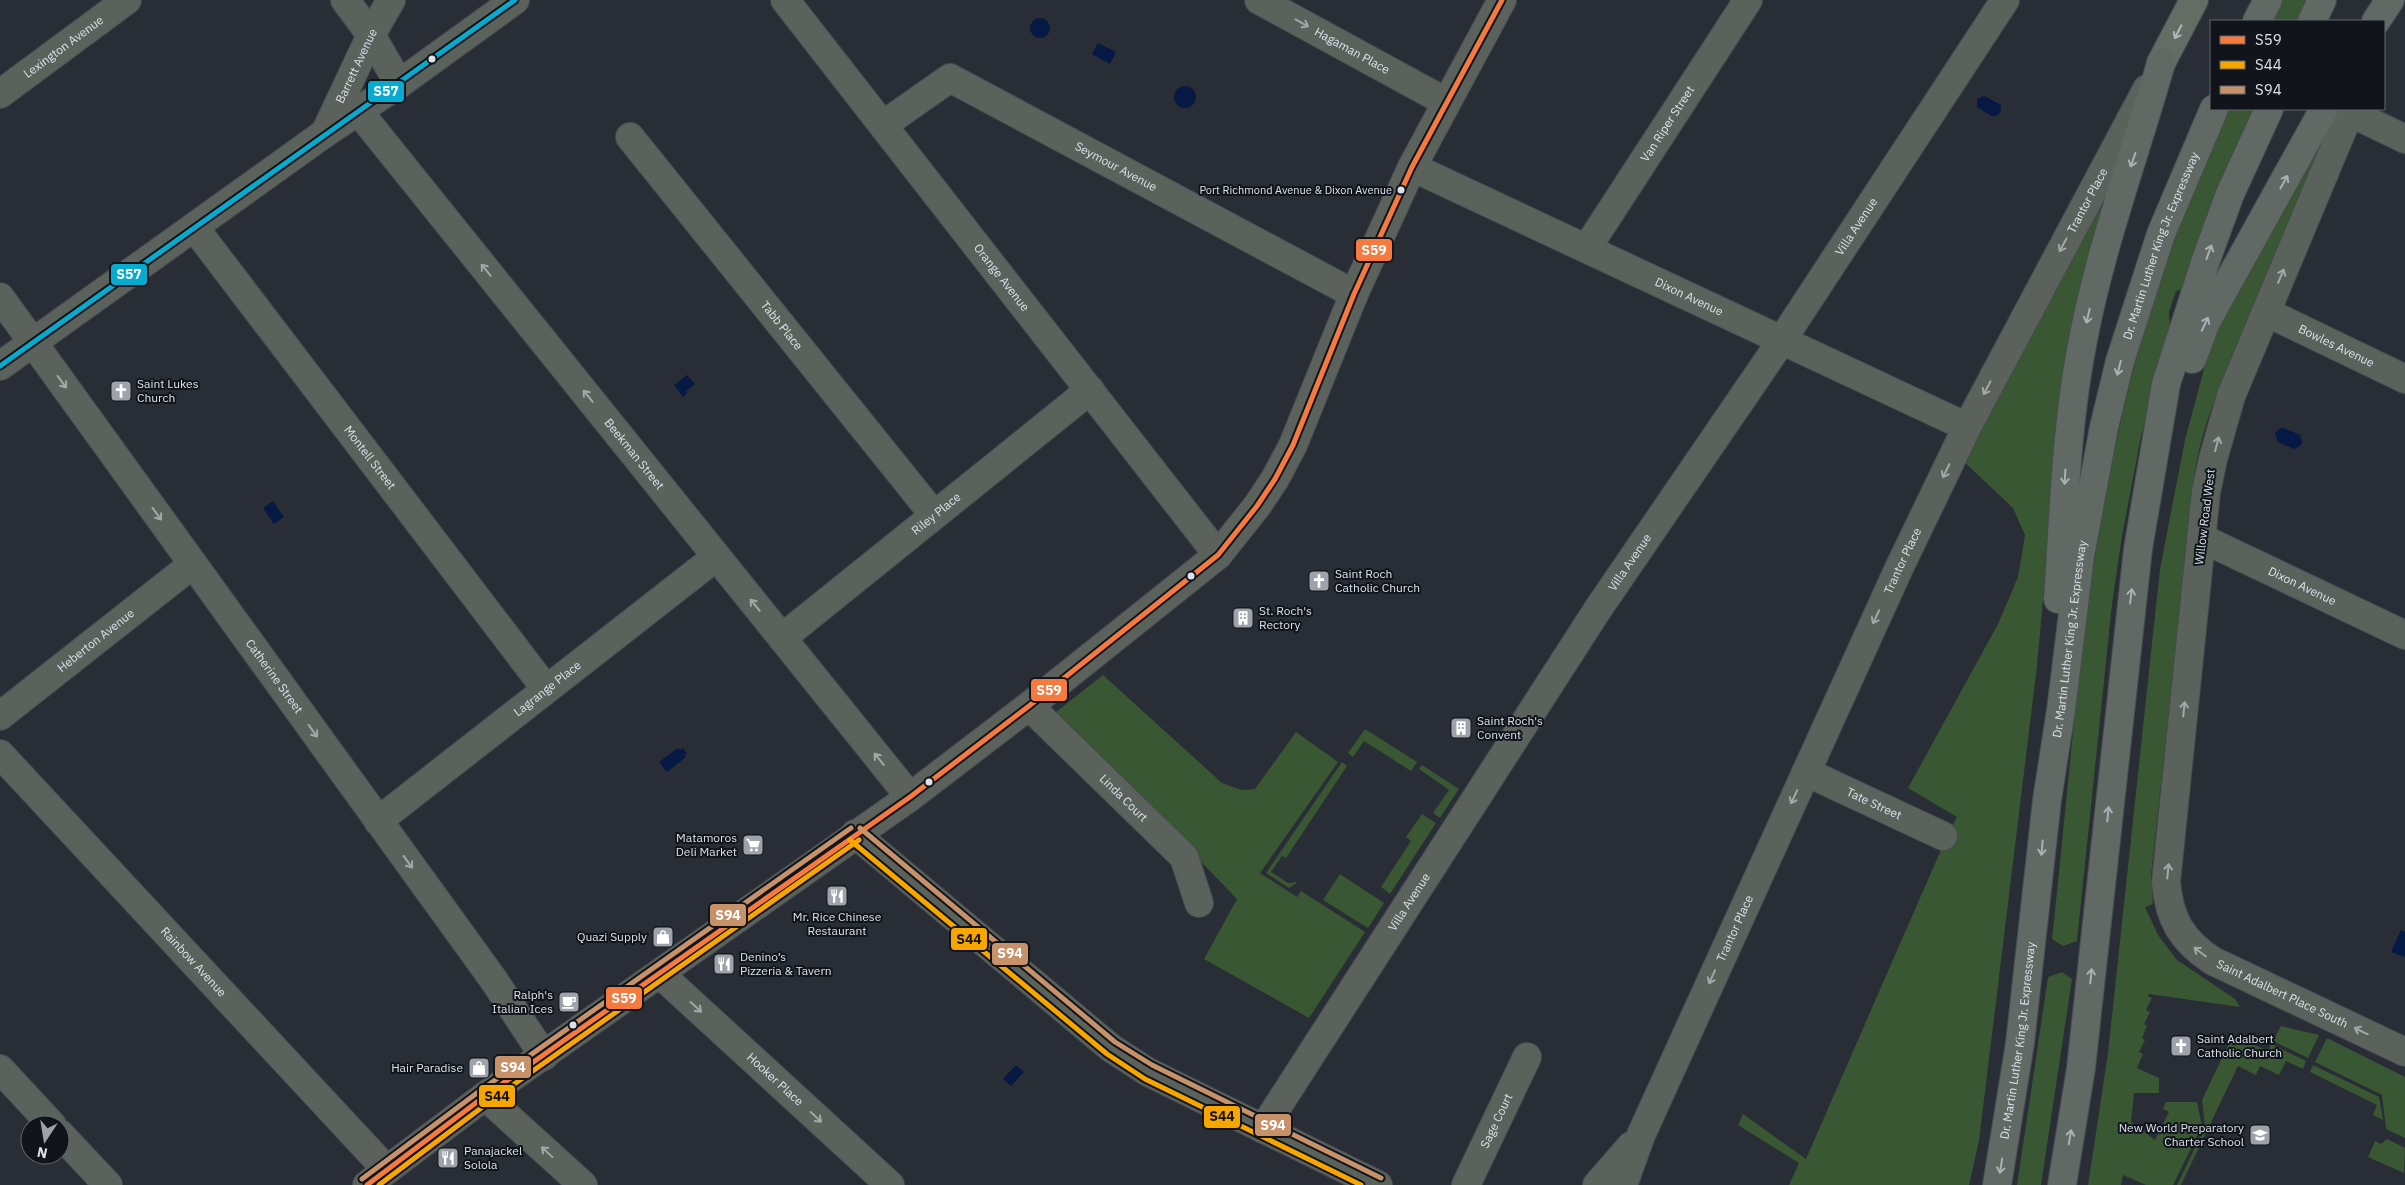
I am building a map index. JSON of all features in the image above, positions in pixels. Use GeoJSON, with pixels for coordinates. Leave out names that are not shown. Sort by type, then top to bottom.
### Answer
{"type":"FeatureCollection","features":[{"type":"Feature","properties":{"kind":"highway"},"geometry":{"type":"LineString","coordinates":[[2258,20],[2268,0]]}},
{"type":"Feature","properties":{"kind":"highway"},"geometry":{"type":"LineString","coordinates":[[2312,20],[2322,0]]}},
{"type":"Feature","properties":{"kind":"highway"},"geometry":{"type":"LineString","coordinates":[[2377,20],[2390,0]]}},
{"type":"Feature","properties":{"kind":"highway"},"geometry":{"type":"LineString","coordinates":[[2047,800],[2052,670],[2066,449],[2073,392],[2083,338],[2106,242],[2136,151],[2161,63]]}},
{"type":"Feature","properties":{"kind":"highway","name":"Dr. Martin Luther King Jr. Expressway"},"geometry":{"type":"LineString","coordinates":[[1998,1185],[2020,1043],[2047,800],[2062,710],[2080,556],[2107,418],[2120,362],[2161,234],[2214,110]]}},
{"type":"Feature","properties":{"kind":"highway"},"geometry":{"type":"LineString","coordinates":[[2062,1185],[2081,1068],[2125,645],[2148,485],[2166,384],[2185,322],[2230,194],[2269,110]]}},
{"type":"Feature","properties":{"kind":"highway"},"geometry":{"type":"LineString","coordinates":[[2148,485],[2206,322],[2341,110]]}},
{"type":"Feature","properties":{"kind":"main road","name":"Trantor Place"},"geometry":{"type":"LineString","coordinates":[[2161,63],[2194,0]]}},
{"type":"Feature","properties":{"kind":"street","name":"Lexington Avenue"},"geometry":{"type":"LineString","coordinates":[[0,94],[127,0]]}},
{"type":"Feature","properties":{"kind":"street"},"geometry":{"type":"LineString","coordinates":[[344,0],[371,35],[399,84]]}},
{"type":"Feature","properties":{"kind":"street","name":"Barrett Avenue"},"geometry":{"type":"LineString","coordinates":[[325,133],[371,35],[391,0]]}},
{"type":"Feature","properties":{"kind":"street"},"geometry":{"type":"LineString","coordinates":[[0,366],[325,133],[399,84],[485,9],[516,0]]}},
{"type":"Feature","properties":{"kind":"street","name":"Orange Avenue"},"geometry":{"type":"LineString","coordinates":[[785,0],[1218,555]]}},
{"type":"Feature","properties":{"kind":"street","name":"Hagaman Place"},"geometry":{"type":"LineString","coordinates":[[1259,0],[1446,102]]}},
{"type":"Feature","properties":{"kind":"street"},"geometry":{"type":"LineString","coordinates":[[376,1177],[486,1096],[910,797],[1029,706],[1218,555],[1275,480],[1292,445],[1354,294],[1412,167],[1502,0]]}},
{"type":"Feature","properties":{"kind":"street","name":"Van Riper Street"},"geometry":{"type":"LineString","coordinates":[[1587,248],[1748,0]]}},
{"type":"Feature","properties":{"kind":"street","name":"Villa Avenue"},"geometry":{"type":"LineString","coordinates":[[1263,1129],[1593,617],[1782,340],[2005,0]]}},
{"type":"Feature","properties":{"kind":"street"},"geometry":{"type":"LineString","coordinates":[[2385,27],[2396,0]]}},
{"type":"Feature","properties":{"kind":"street","name":"Trantor Place"},"geometry":{"type":"LineString","coordinates":[[1623,1185],[1641,1135],[1877,615],[1967,427],[2161,63]]}},
{"type":"Feature","properties":{"kind":"street","name":"Seymour Avenue"},"geometry":{"type":"LineString","coordinates":[[883,125],[950,78],[1354,294]]}},
{"type":"Feature","properties":{"kind":"street"},"geometry":{"type":"LineString","coordinates":[[2341,110],[2405,139]]}},
{"type":"Feature","properties":{"kind":"street","name":"Willow Road West"},"geometry":{"type":"LineString","coordinates":[[2173,919],[2166,882],[2206,492],[2221,427],[2231,396],[2266,312],[2341,110]]}},
{"type":"Feature","properties":{"kind":"street","name":"Beekman Street"},"geometry":{"type":"LineString","coordinates":[[359,112],[910,797]]}},
{"type":"Feature","properties":{"kind":"street","name":"Tabb Place"},"geometry":{"type":"LineString","coordinates":[[630,137],[934,515]]}},
{"type":"Feature","properties":{"kind":"street","name":"Dixon Avenue"},"geometry":{"type":"LineString","coordinates":[[1412,167],[1967,427]]}},
{"type":"Feature","properties":{"kind":"street","name":"Montell Street"},"geometry":{"type":"LineString","coordinates":[[194,227],[546,689]]}},
{"type":"Feature","properties":{"kind":"street","name":"Catherine Street"},"geometry":{"type":"LineString","coordinates":[[0,297],[493,979],[544,1056]]}},
{"type":"Feature","properties":{"kind":"street","name":"Bowles Avenue"},"geometry":{"type":"LineString","coordinates":[[2266,312],[2405,379]]}},
{"type":"Feature","properties":{"kind":"street","name":"Riley Place"},"geometry":{"type":"LineString","coordinates":[[782,638],[1090,390]]}},
{"type":"Feature","properties":{"kind":"street","name":"Dixon Avenue"},"geometry":{"type":"LineString","coordinates":[[2201,538],[2405,635]]}},
{"type":"Feature","properties":{"kind":"street","name":"Lagrange Place"},"geometry":{"type":"LineString","coordinates":[[378,821],[716,556]]}},
{"type":"Feature","properties":{"kind":"street","name":"Heberton Avenue"},"geometry":{"type":"LineString","coordinates":[[0,716],[193,564]]}},
{"type":"Feature","properties":{"kind":"street","name":"Linda Court"},"geometry":{"type":"LineString","coordinates":[[1029,706],[1184,857],[1199,903]]}},
{"type":"Feature","properties":{"kind":"street","name":"Rainbow Avenue"},"geometry":{"type":"LineString","coordinates":[[0,754],[376,1177]]}},
{"type":"Feature","properties":{"kind":"street","name":"Tate Street"},"geometry":{"type":"LineString","coordinates":[[1806,772],[1943,836]]}},
{"type":"Feature","properties":{"kind":"street"},"geometry":{"type":"LineString","coordinates":[[856,834],[1111,1048],[1148,1072],[1378,1185]]}},
{"type":"Feature","properties":{"kind":"street","name":"Saint Adalbert Place South"},"geometry":{"type":"LineString","coordinates":[[2173,919],[2188,942],[2213,961],[2405,1052]]}},
{"type":"Feature","properties":{"kind":"street","name":"Hooker Place"},"geometry":{"type":"LineString","coordinates":[[660,974],[890,1185]]}},
{"type":"Feature","properties":{"kind":"street","name":"Sage Court"},"geometry":{"type":"LineString","coordinates":[[1466,1185],[1527,1057]]}},
{"type":"Feature","properties":{"kind":"street"},"geometry":{"type":"LineString","coordinates":[[0,1069],[43,1115]]}},
{"type":"Feature","properties":{"kind":"street"},"geometry":{"type":"LineString","coordinates":[[486,1096],[583,1185]]}},
{"type":"Feature","properties":{"kind":"street","name":"Trantor Place"},"geometry":{"type":"LineString","coordinates":[[1597,1185],[1641,1135]]}},
{"type":"Feature","properties":{"kind":"street"},"geometry":{"type":"LineString","coordinates":[[70,1145],[108,1185]]}},
{"type":"Feature","properties":{"kind":"green space"},"geometry":{"type":"Polygon","coordinates":[[[2283,0],[2309,0],[2299,20],[2273,20],[2283,0]]]}},
{"type":"Feature","properties":{"kind":"green space"},"geometry":{"type":"Polygon","coordinates":[[[2229,110],[2255,110],[2183,289],[2176,291],[2169,312],[2170,327],[2141,436],[2122,536],[2112,604],[2077,941],[2063,946],[2052,939],[2087,612],[2104,504],[2125,403],[2138,352],[2169,252],[2207,156],[2229,110]]]}},
{"type":"Feature","properties":{"kind":"green space"},"geometry":{"type":"Polygon","coordinates":[[[2334,119],[2232,356],[2214,401],[2200,446],[2195,469],[2151,876],[2153,904],[2145,907],[2158,935],[2177,960],[2235,999],[2240,1007],[2149,994],[2148,996],[2152,998],[2146,1010],[2150,1012],[2144,1024],[2147,1026],[2142,1038],[2145,1040],[2139,1052],[2143,1054],[2137,1068],[2159,1078],[2159,1093],[2134,1093],[2131,1122],[2155,1140],[2169,1112],[2163,1109],[2166,1102],[2197,1102],[2202,1126],[2173,1185],[2146,1185],[2123,1175],[2121,1185],[2088,1185],[2108,1053],[2160,569],[2185,440],[2212,339],[2334,119]]]}},
{"type":"Feature","properties":{"kind":"green space"},"geometry":{"type":"Polygon","coordinates":[[[2105,191],[2083,285],[2060,409],[2037,666],[1979,1141],[1969,1185],[1789,1185],[1799,1163],[1738,1125],[1743,1114],[1806,1159],[1957,817],[1908,788],[1998,624],[2018,577],[2025,535],[2013,508],[1959,457],[2105,191]]]}},
{"type":"Feature","properties":{"kind":"green space"},"geometry":{"type":"Polygon","coordinates":[[[1103,675],[1222,783],[1241,790],[1255,789],[1296,732],[1338,762],[1260,873],[1297,897],[1301,891],[1365,932],[1309,1018],[1204,959],[1237,899],[1056,712],[1103,675]]]}},
{"type":"Feature","properties":{"kind":"green space"},"geometry":{"type":"Polygon","coordinates":[[[1365,729],[1417,762],[1411,771],[1364,741],[1353,757],[1348,753],[1365,729]]]}},
{"type":"Feature","properties":{"kind":"green space"},"geometry":{"type":"Polygon","coordinates":[[[1342,762],[1347,766],[1286,858],[1282,856],[1271,872],[1288,883],[1298,882],[1289,888],[1266,873],[1342,762]]]}},
{"type":"Feature","properties":{"kind":"green space"},"geometry":{"type":"Polygon","coordinates":[[[1422,765],[1459,789],[1440,818],[1433,813],[1449,790],[1419,769],[1422,765]]]}},
{"type":"Feature","properties":{"kind":"green space"},"geometry":{"type":"Polygon","coordinates":[[[1422,814],[1436,823],[1390,894],[1381,887],[1411,841],[1406,837],[1422,814]]]}},
{"type":"Feature","properties":{"kind":"green space"},"geometry":{"type":"Polygon","coordinates":[[[1340,874],[1384,903],[1368,928],[1323,900],[1340,874]]]}},
{"type":"Feature","properties":{"kind":"green space"},"geometry":{"type":"Polygon","coordinates":[[[2062,972],[2072,979],[2041,1185],[2017,1185],[2048,977],[2062,972]]]}},
{"type":"Feature","properties":{"kind":"green space"},"geometry":{"type":"Polygon","coordinates":[[[2281,1026],[2319,1035],[2308,1058],[2273,1041],[2281,1026]]]}},
{"type":"Feature","properties":{"kind":"green space"},"geometry":{"type":"Polygon","coordinates":[[[2237,1037],[2268,1051],[2271,1044],[2306,1061],[2303,1069],[2286,1061],[2279,1075],[2260,1066],[2256,1075],[2238,1066],[2181,1185],[2177,1185],[2205,1127],[2202,1100],[2231,1039],[2237,1037]]]}},
{"type":"Feature","properties":{"kind":"green space"},"geometry":{"type":"Polygon","coordinates":[[[2327,1038],[2405,1077],[2405,1138],[2386,1129],[2382,1095],[2315,1062],[2327,1038]]]}},
{"type":"Feature","properties":{"kind":"green space"},"geometry":{"type":"Polygon","coordinates":[[[2313,1065],[2379,1097],[2383,1120],[2373,1115],[2377,1105],[2310,1072],[2313,1065]]]}},
{"type":"Feature","properties":{"kind":"green space"},"geometry":{"type":"Polygon","coordinates":[[[2387,1139],[2405,1148],[2404,1173],[2368,1157],[2375,1141],[2381,1144],[2387,1139]]]}},
{"type":"Feature","properties":{"kind":"water"},"geometry":{"type":"Polygon","coordinates":[[[1036,18],[1044,18],[1050,24],[1050,32],[1044,38],[1036,38],[1030,32],[1030,24],[1036,18]]]}},
{"type":"Feature","properties":{"kind":"water"},"geometry":{"type":"Polygon","coordinates":[[[1098,43],[1116,52],[1110,64],[1092,54],[1098,43]]]}},
{"type":"Feature","properties":{"kind":"water"},"geometry":{"type":"Polygon","coordinates":[[[1185,86],[1195,93],[1196,97],[1189,107],[1185,108],[1175,101],[1174,97],[1181,87],[1185,86]]]}},
{"type":"Feature","properties":{"kind":"water"},"geometry":{"type":"Polygon","coordinates":[[[1984,96],[2001,105],[2001,111],[1998,115],[1992,116],[1977,107],[1977,99],[1984,96]]]}},
{"type":"Feature","properties":{"kind":"water"},"geometry":{"type":"Polygon","coordinates":[[[687,375],[695,384],[686,391],[687,393],[683,397],[674,385],[687,375]]]}},
{"type":"Feature","properties":{"kind":"water"},"geometry":{"type":"Polygon","coordinates":[[[2280,428],[2300,435],[2302,442],[2300,446],[2294,449],[2278,442],[2275,433],[2280,428]]]}},
{"type":"Feature","properties":{"kind":"water"},"geometry":{"type":"Polygon","coordinates":[[[273,501],[284,517],[274,524],[263,508],[273,501]]]}},
{"type":"Feature","properties":{"kind":"water"},"geometry":{"type":"Polygon","coordinates":[[[678,748],[680,750],[683,748],[687,753],[684,755],[686,757],[667,772],[659,762],[678,748]]]}},
{"type":"Feature","properties":{"kind":"water"},"geometry":{"type":"Polygon","coordinates":[[[2401,930],[2405,932],[2405,957],[2391,952],[2401,930]]]}},
{"type":"Feature","properties":{"kind":"water"},"geometry":{"type":"Polygon","coordinates":[[[1016,1065],[1024,1072],[1011,1086],[1003,1079],[1016,1065]]]}},
{"type":"Feature","properties":{"kind":"transit line","name":"S57"},"geometry":{"type":"LineString","coordinates":[[0,366],[515,0]]}},
{"type":"Feature","properties":{"kind":"transit line","name":"S59"},"geometry":{"type":"LineString","coordinates":[[367,1185],[485,1096],[910,797],[1029,706],[1218,555],[1257,506],[1275,479],[1293,445],[1354,294],[1412,167],[1502,0]]}},
{"type":"Feature","properties":{"kind":"transit line","name":"S94"},"geometry":{"type":"LineString","coordinates":[[362,1179],[481,1090],[851,828]]}},
{"type":"Feature","properties":{"kind":"transit line","name":"S94"},"geometry":{"type":"LineString","coordinates":[[860,828],[1115,1042],[1152,1065],[1381,1178]]}},
{"type":"Feature","properties":{"kind":"transit line","name":"S44"},"geometry":{"type":"LineString","coordinates":[[850,840],[1107,1054],[1145,1079],[1361,1185]]}},
{"type":"Feature","properties":{"kind":"transit line","name":"S44"},"geometry":{"type":"LineString","coordinates":[[379,1185],[489,1102],[859,840]]}},
{"type":"Feature","properties":{"kind":"place","name":"Port Richmond Avenue & Dixon Avenue"},"geometry":{"type":"Point","coordinates":[1401,190]}},
{"type":"Feature","properties":{"kind":"place","name":"Saint Lukes Church"},"geometry":{"type":"Point","coordinates":[121,391]}},
{"type":"Feature","properties":{"kind":"place","name":"Saint Roch Catholic Church"},"geometry":{"type":"Point","coordinates":[1319,581]}},
{"type":"Feature","properties":{"kind":"place","name":"St. Roch's Rectory"},"geometry":{"type":"Point","coordinates":[1243,618]}},
{"type":"Feature","properties":{"kind":"place","name":"Saint Roch's Convent"},"geometry":{"type":"Point","coordinates":[1461,728]}},
{"type":"Feature","properties":{"kind":"place","name":"Matamoros Deli Market"},"geometry":{"type":"Point","coordinates":[753,845]}},
{"type":"Feature","properties":{"kind":"place","name":"Mr. Rice Chinese Restaurant"},"geometry":{"type":"Point","coordinates":[837,896]}},
{"type":"Feature","properties":{"kind":"place","name":"Quazi Supply"},"geometry":{"type":"Point","coordinates":[663,937]}},
{"type":"Feature","properties":{"kind":"place","name":"Denino’s Pizzeria & Tavern"},"geometry":{"type":"Point","coordinates":[724,964]}},
{"type":"Feature","properties":{"kind":"place","name":"Ralph's Italian Ices"},"geometry":{"type":"Point","coordinates":[569,1002]}},
{"type":"Feature","properties":{"kind":"place","name":"Saint Adalbert Catholic Church"},"geometry":{"type":"Point","coordinates":[2181,1046]}},
{"type":"Feature","properties":{"kind":"place","name":"Hair Paradise"},"geometry":{"type":"Point","coordinates":[479,1068]}},
{"type":"Feature","properties":{"kind":"place","name":"New World Preparatory Charter School"},"geometry":{"type":"Point","coordinates":[2260,1135]}},
{"type":"Feature","properties":{"kind":"place","name":"Panajackel Solola"},"geometry":{"type":"Point","coordinates":[448,1158]}}]}
